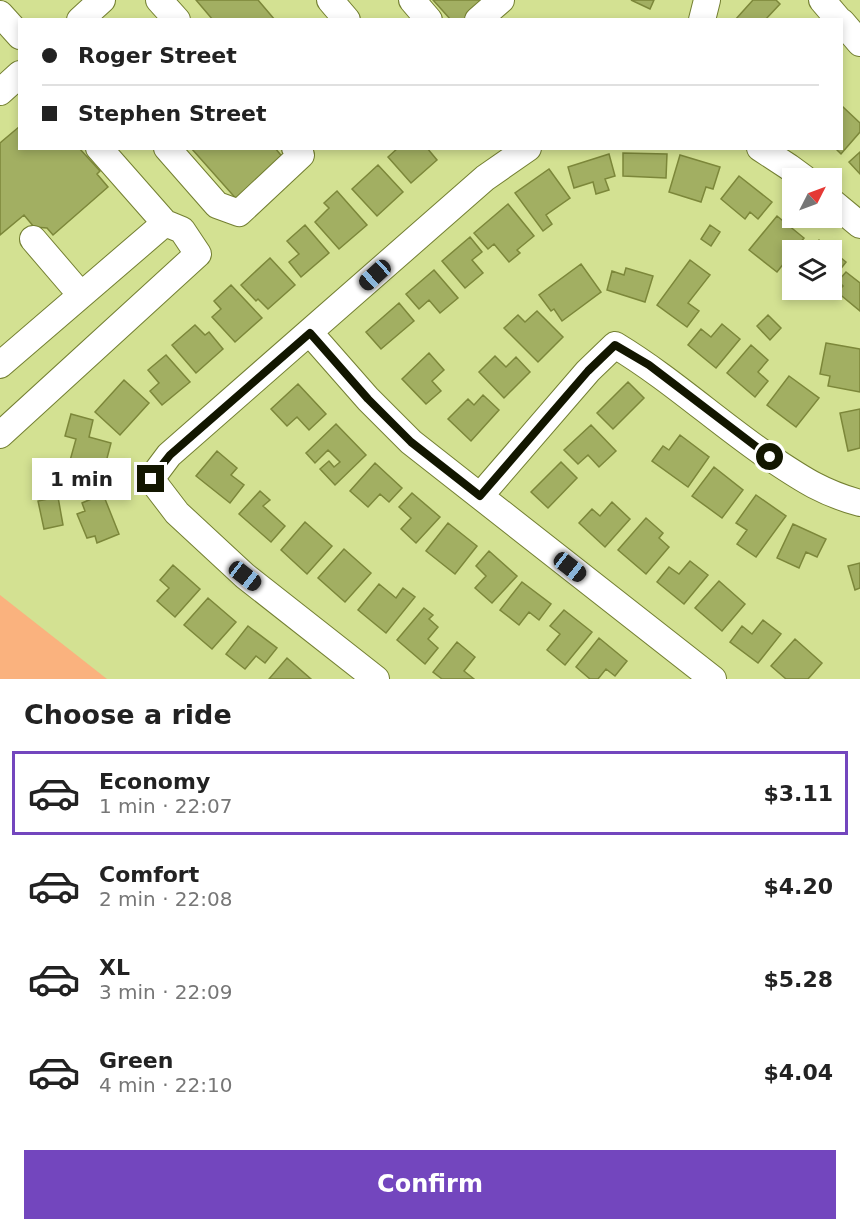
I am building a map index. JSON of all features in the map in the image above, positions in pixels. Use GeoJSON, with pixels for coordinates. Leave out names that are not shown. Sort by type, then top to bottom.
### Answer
{"type":"FeatureCollection","features":[{"type":"Feature","properties":{"kind":"street"},"geometry":{"type":"LineString","coordinates":[[82,18],[102,0]]}},
{"type":"Feature","properties":{"kind":"street"},"geometry":{"type":"LineString","coordinates":[[159,0],[175,18]]}},
{"type":"Feature","properties":{"kind":"street"},"geometry":{"type":"LineString","coordinates":[[330,0],[345,18]]}},
{"type":"Feature","properties":{"kind":"street"},"geometry":{"type":"LineString","coordinates":[[412,0],[427,18]]}},
{"type":"Feature","properties":{"kind":"street"},"geometry":{"type":"LineString","coordinates":[[480,18],[501,0]]}},
{"type":"Feature","properties":{"kind":"street"},"geometry":{"type":"LineString","coordinates":[[703,18],[708,0]]}},
{"type":"Feature","properties":{"kind":"street"},"geometry":{"type":"LineString","coordinates":[[822,0],[837,18]]}},
{"type":"Feature","properties":{"kind":"street"},"geometry":{"type":"LineString","coordinates":[[0,14],[18,34]]}},
{"type":"Feature","properties":{"kind":"street"},"geometry":{"type":"LineString","coordinates":[[843,24],[860,43]]}},
{"type":"Feature","properties":{"kind":"street"},"geometry":{"type":"LineString","coordinates":[[0,92],[18,76]]}},
{"type":"Feature","properties":{"kind":"street"},"geometry":{"type":"LineString","coordinates":[[0,435],[198,254],[182,231],[165,223],[101,150]]}},
{"type":"Feature","properties":{"kind":"street"},"geometry":{"type":"LineString","coordinates":[[169,150],[217,205],[239,213],[301,155],[297,150]]}},
{"type":"Feature","properties":{"kind":"street"},"geometry":{"type":"LineString","coordinates":[[376,679],[245,576],[177,513],[151,479],[170,455],[485,178],[525,150]]}},
{"type":"Feature","properties":{"kind":"street"},"geometry":{"type":"LineString","coordinates":[[763,150],[790,168]]}},
{"type":"Feature","properties":{"kind":"street"},"geometry":{"type":"LineString","coordinates":[[842,210],[860,225]]}},
{"type":"Feature","properties":{"kind":"street"},"geometry":{"type":"LineString","coordinates":[[0,364],[165,223]]}},
{"type":"Feature","properties":{"kind":"street"},"geometry":{"type":"LineString","coordinates":[[33,239],[81,295]]}},
{"type":"Feature","properties":{"kind":"street"},"geometry":{"type":"LineString","coordinates":[[310,333],[368,399],[411,442],[713,679]]}},
{"type":"Feature","properties":{"kind":"street"},"geometry":{"type":"LineString","coordinates":[[480,496],[588,371],[615,345],[649,365],[750,443],[808,484],[838,498],[860,503]]}},
{"type":"Feature","properties":{"kind":"shaded area"},"geometry":{"type":"Polygon","coordinates":[[[0,595],[107,679],[0,679],[0,595]]]}},
{"type":"Feature","properties":{"kind":"building"},"geometry":{"type":"Polygon","coordinates":[[[196,0],[258,0],[273,18],[211,18],[196,0]]]}},
{"type":"Feature","properties":{"kind":"building"},"geometry":{"type":"Polygon","coordinates":[[[433,0],[485,0],[465,18],[449,18],[433,0]]]}},
{"type":"Feature","properties":{"kind":"building"},"geometry":{"type":"Polygon","coordinates":[[[631,0],[654,0],[650,9],[631,0]]]}},
{"type":"Feature","properties":{"kind":"building"},"geometry":{"type":"Polygon","coordinates":[[[753,0],[776,0],[780,4],[767,18],[737,18],[753,0]]]}},
{"type":"Feature","properties":{"kind":"building"},"geometry":{"type":"Polygon","coordinates":[[[843,107],[860,123],[860,132],[841,154],[837,150],[843,150],[843,107]]]}},
{"type":"Feature","properties":{"kind":"building"},"geometry":{"type":"Polygon","coordinates":[[[18,128],[18,150],[81,150],[100,171],[97,174],[108,187],[53,235],[47,228],[34,227],[24,215],[0,235],[0,143],[18,128]]]}},
{"type":"Feature","properties":{"kind":"building"},"geometry":{"type":"Polygon","coordinates":[[[193,150],[277,150],[285,160],[239,202],[193,150]]]}},
{"type":"Feature","properties":{"kind":"building"},"geometry":{"type":"Polygon","coordinates":[[[396,150],[429,150],[437,160],[411,183],[388,157],[396,150]]]}},
{"type":"Feature","properties":{"kind":"building"},"geometry":{"type":"Polygon","coordinates":[[[860,152],[860,174],[849,162],[860,152]]]}},
{"type":"Feature","properties":{"kind":"building"},"geometry":{"type":"Polygon","coordinates":[[[623,153],[667,154],[666,178],[623,176],[623,153]]]}},
{"type":"Feature","properties":{"kind":"building"},"geometry":{"type":"Polygon","coordinates":[[[609,154],[615,176],[605,179],[609,190],[596,194],[593,182],[574,188],[568,167],[609,154]]]}},
{"type":"Feature","properties":{"kind":"building"},"geometry":{"type":"Polygon","coordinates":[[[680,155],[720,167],[713,189],[706,187],[701,202],[669,192],[680,155]]]}},
{"type":"Feature","properties":{"kind":"building"},"geometry":{"type":"Polygon","coordinates":[[[378,165],[403,192],[377,216],[352,189],[378,165]]]}},
{"type":"Feature","properties":{"kind":"building"},"geometry":{"type":"Polygon","coordinates":[[[549,169],[570,198],[546,215],[552,224],[543,231],[515,193],[549,169]]]}},
{"type":"Feature","properties":{"kind":"building"},"geometry":{"type":"Polygon","coordinates":[[[739,176],[772,202],[758,219],[750,212],[745,219],[721,199],[739,176]]]}},
{"type":"Feature","properties":{"kind":"building"},"geometry":{"type":"Polygon","coordinates":[[[337,191],[367,225],[339,249],[315,222],[329,208],[324,203],[337,191]]]}},
{"type":"Feature","properties":{"kind":"building"},"geometry":{"type":"Polygon","coordinates":[[[508,204],[534,236],[517,250],[520,253],[509,262],[494,244],[488,249],[474,233],[508,204]]]}},
{"type":"Feature","properties":{"kind":"building"},"geometry":{"type":"Polygon","coordinates":[[[777,216],[782,220],[782,228],[792,228],[804,238],[802,240],[782,240],[782,266],[777,272],[749,250],[777,216]]]}},
{"type":"Feature","properties":{"kind":"building"},"geometry":{"type":"Polygon","coordinates":[[[305,225],[329,253],[301,277],[289,262],[299,254],[287,241],[305,225]]]}},
{"type":"Feature","properties":{"kind":"building"},"geometry":{"type":"Polygon","coordinates":[[[710,225],[720,232],[711,246],[701,239],[710,225]]]}},
{"type":"Feature","properties":{"kind":"building"},"geometry":{"type":"Polygon","coordinates":[[[470,237],[482,252],[472,260],[483,273],[465,288],[442,261],[470,237]]]}},
{"type":"Feature","properties":{"kind":"building"},"geometry":{"type":"Polygon","coordinates":[[[270,258],[295,285],[268,309],[258,299],[256,301],[241,285],[270,258]]]}},
{"type":"Feature","properties":{"kind":"building"},"geometry":{"type":"Polygon","coordinates":[[[690,260],[710,275],[688,303],[699,311],[687,327],[657,305],[690,260]]]}},
{"type":"Feature","properties":{"kind":"building"},"geometry":{"type":"Polygon","coordinates":[[[581,264],[601,292],[562,321],[554,309],[551,311],[539,295],[581,264]]]}},
{"type":"Feature","properties":{"kind":"building"},"geometry":{"type":"Polygon","coordinates":[[[626,268],[653,276],[645,302],[607,290],[612,271],[624,275],[626,268]]]}},
{"type":"Feature","properties":{"kind":"building"},"geometry":{"type":"Polygon","coordinates":[[[434,270],[458,298],[440,313],[429,300],[419,309],[406,294],[434,270]]]}},
{"type":"Feature","properties":{"kind":"building"},"geometry":{"type":"Polygon","coordinates":[[[846,272],[860,283],[860,311],[842,296],[842,276],[846,272]]]}},
{"type":"Feature","properties":{"kind":"building"},"geometry":{"type":"Polygon","coordinates":[[[231,285],[262,318],[235,342],[212,317],[221,309],[214,301],[231,285]]]}},
{"type":"Feature","properties":{"kind":"building"},"geometry":{"type":"Polygon","coordinates":[[[399,303],[414,321],[381,349],[366,332],[399,303]]]}},
{"type":"Feature","properties":{"kind":"building"},"geometry":{"type":"Polygon","coordinates":[[[537,311],[563,337],[538,362],[504,328],[518,315],[525,322],[537,311]]]}},
{"type":"Feature","properties":{"kind":"building"},"geometry":{"type":"Polygon","coordinates":[[[768,315],[781,328],[770,340],[757,326],[768,315]]]}},
{"type":"Feature","properties":{"kind":"building"},"geometry":{"type":"Polygon","coordinates":[[[722,324],[740,339],[716,368],[688,345],[701,329],[711,337],[722,324]]]}},
{"type":"Feature","properties":{"kind":"building"},"geometry":{"type":"Polygon","coordinates":[[[195,325],[205,335],[209,332],[223,349],[196,373],[172,345],[195,325]]]}},
{"type":"Feature","properties":{"kind":"building"},"geometry":{"type":"Polygon","coordinates":[[[826,343],[860,349],[860,392],[828,386],[830,376],[820,374],[826,343]]]}},
{"type":"Feature","properties":{"kind":"building"},"geometry":{"type":"Polygon","coordinates":[[[751,345],[768,360],[758,372],[768,381],[755,397],[727,373],[751,345]]]}},
{"type":"Feature","properties":{"kind":"building"},"geometry":{"type":"Polygon","coordinates":[[[429,353],[444,370],[432,381],[441,391],[426,404],[402,379],[429,353]]]}},
{"type":"Feature","properties":{"kind":"building"},"geometry":{"type":"Polygon","coordinates":[[[166,355],[190,382],[162,405],[150,391],[159,383],[148,370],[166,355]]]}},
{"type":"Feature","properties":{"kind":"building"},"geometry":{"type":"Polygon","coordinates":[[[495,356],[506,367],[516,357],[530,372],[504,398],[479,372],[495,356]]]}},
{"type":"Feature","properties":{"kind":"building"},"geometry":{"type":"Polygon","coordinates":[[[789,376],[819,398],[796,427],[767,405],[789,376]]]}},
{"type":"Feature","properties":{"kind":"building"},"geometry":{"type":"Polygon","coordinates":[[[124,380],[149,403],[120,435],[95,412],[124,380]]]}},
{"type":"Feature","properties":{"kind":"building"},"geometry":{"type":"Polygon","coordinates":[[[628,382],[644,398],[613,429],[597,413],[628,382]]]}},
{"type":"Feature","properties":{"kind":"building"},"geometry":{"type":"Polygon","coordinates":[[[298,384],[326,414],[309,430],[297,417],[287,426],[271,409],[298,384]]]}},
{"type":"Feature","properties":{"kind":"building"},"geometry":{"type":"Polygon","coordinates":[[[483,395],[499,410],[471,441],[448,419],[468,399],[474,405],[483,395]]]}},
{"type":"Feature","properties":{"kind":"building"},"geometry":{"type":"Polygon","coordinates":[[[860,409],[860,448],[848,451],[840,413],[860,409]]]}},
{"type":"Feature","properties":{"kind":"building"},"geometry":{"type":"Polygon","coordinates":[[[71,414],[93,420],[89,437],[111,443],[100,485],[66,475],[76,439],[65,436],[71,414]]]}},
{"type":"Feature","properties":{"kind":"building"},"geometry":{"type":"Polygon","coordinates":[[[336,424],[366,455],[335,485],[320,469],[329,461],[334,467],[340,462],[328,450],[315,463],[306,453],[336,424]]]}},
{"type":"Feature","properties":{"kind":"building"},"geometry":{"type":"Polygon","coordinates":[[[591,425],[616,451],[599,467],[588,455],[578,464],[564,450],[591,425]]]}},
{"type":"Feature","properties":{"kind":"building"},"geometry":{"type":"Polygon","coordinates":[[[680,435],[709,457],[688,487],[652,461],[663,446],[669,450],[680,435]]]}},
{"type":"Feature","properties":{"kind":"building"},"geometry":{"type":"Polygon","coordinates":[[[217,451],[237,468],[231,475],[244,485],[230,503],[196,476],[217,451]]]}},
{"type":"Feature","properties":{"kind":"building"},"geometry":{"type":"Polygon","coordinates":[[[561,462],[577,478],[548,508],[531,492],[561,462]]]}},
{"type":"Feature","properties":{"kind":"building"},"geometry":{"type":"Polygon","coordinates":[[[375,463],[402,488],[389,502],[380,494],[368,507],[350,491],[375,463]]]}},
{"type":"Feature","properties":{"kind":"building"},"geometry":{"type":"Polygon","coordinates":[[[714,467],[743,490],[722,518],[692,496],[714,467]]]}},
{"type":"Feature","properties":{"kind":"building"},"geometry":{"type":"Polygon","coordinates":[[[260,491],[270,500],[263,506],[285,526],[271,542],[239,514],[260,491]]]}},
{"type":"Feature","properties":{"kind":"building"},"geometry":{"type":"Polygon","coordinates":[[[412,493],[440,517],[416,543],[401,529],[411,518],[399,507],[412,493]]]}},
{"type":"Feature","properties":{"kind":"building"},"geometry":{"type":"Polygon","coordinates":[[[103,494],[119,534],[97,543],[95,536],[87,538],[77,514],[85,511],[82,503],[103,494]]]}},
{"type":"Feature","properties":{"kind":"building"},"geometry":{"type":"Polygon","coordinates":[[[756,495],[786,516],[756,557],[737,544],[747,530],[736,523],[756,495]]]}},
{"type":"Feature","properties":{"kind":"building"},"geometry":{"type":"Polygon","coordinates":[[[58,497],[63,525],[44,529],[38,501],[58,497]]]}},
{"type":"Feature","properties":{"kind":"building"},"geometry":{"type":"Polygon","coordinates":[[[612,502],[630,519],[605,547],[579,523],[592,509],[600,516],[612,502]]]}},
{"type":"Feature","properties":{"kind":"building"},"geometry":{"type":"Polygon","coordinates":[[[646,518],[663,533],[659,538],[669,547],[646,574],[618,550],[646,518]]]}},
{"type":"Feature","properties":{"kind":"building"},"geometry":{"type":"Polygon","coordinates":[[[305,522],[332,546],[307,574],[281,550],[305,522]]]}},
{"type":"Feature","properties":{"kind":"building"},"geometry":{"type":"Polygon","coordinates":[[[448,523],[477,546],[455,574],[426,551],[448,523]]]}},
{"type":"Feature","properties":{"kind":"building"},"geometry":{"type":"Polygon","coordinates":[[[793,524],[826,539],[817,557],[806,552],[799,568],[777,558],[793,524]]]}},
{"type":"Feature","properties":{"kind":"building"},"geometry":{"type":"Polygon","coordinates":[[[344,549],[371,573],[345,602],[318,578],[344,549]]]}},
{"type":"Feature","properties":{"kind":"building"},"geometry":{"type":"Polygon","coordinates":[[[489,551],[517,576],[492,603],[475,588],[486,576],[476,566],[489,551]]]}},
{"type":"Feature","properties":{"kind":"building"},"geometry":{"type":"Polygon","coordinates":[[[690,561],[708,575],[684,604],[657,582],[669,567],[679,574],[690,561]]]}},
{"type":"Feature","properties":{"kind":"building"},"geometry":{"type":"Polygon","coordinates":[[[860,563],[860,588],[855,590],[848,566],[860,563]]]}},
{"type":"Feature","properties":{"kind":"building"},"geometry":{"type":"Polygon","coordinates":[[[173,565],[200,589],[175,617],[157,601],[169,588],[160,580],[173,565]]]}},
{"type":"Feature","properties":{"kind":"building"},"geometry":{"type":"Polygon","coordinates":[[[719,581],[745,604],[722,631],[695,608],[719,581]]]}},
{"type":"Feature","properties":{"kind":"building"},"geometry":{"type":"Polygon","coordinates":[[[522,582],[551,604],[539,620],[529,612],[519,625],[500,610],[522,582]]]}},
{"type":"Feature","properties":{"kind":"building"},"geometry":{"type":"Polygon","coordinates":[[[379,584],[396,598],[403,588],[415,597],[386,633],[358,610],[379,584]]]}},
{"type":"Feature","properties":{"kind":"building"},"geometry":{"type":"Polygon","coordinates":[[[208,598],[236,622],[212,649],[184,625],[208,598]]]}},
{"type":"Feature","properties":{"kind":"building"},"geometry":{"type":"Polygon","coordinates":[[[424,608],[433,615],[429,619],[438,627],[428,639],[438,648],[425,664],[397,640],[424,608]]]}},
{"type":"Feature","properties":{"kind":"building"},"geometry":{"type":"Polygon","coordinates":[[[564,610],[592,632],[565,665],[547,650],[560,634],[550,626],[564,610]]]}},
{"type":"Feature","properties":{"kind":"building"},"geometry":{"type":"Polygon","coordinates":[[[763,620],[781,634],[758,663],[730,642],[742,626],[752,634],[763,620]]]}},
{"type":"Feature","properties":{"kind":"building"},"geometry":{"type":"Polygon","coordinates":[[[248,626],[277,648],[265,663],[256,656],[245,669],[226,654],[248,626]]]}},
{"type":"Feature","properties":{"kind":"building"},"geometry":{"type":"Polygon","coordinates":[[[599,638],[627,661],[615,676],[606,669],[598,679],[590,679],[576,667],[599,638]]]}},
{"type":"Feature","properties":{"kind":"building"},"geometry":{"type":"Polygon","coordinates":[[[795,639],[822,663],[808,679],[786,679],[771,666],[795,639]]]}},
{"type":"Feature","properties":{"kind":"building"},"geometry":{"type":"Polygon","coordinates":[[[457,642],[475,657],[464,671],[474,679],[442,679],[433,672],[457,642]]]}},
{"type":"Feature","properties":{"kind":"building"},"geometry":{"type":"Polygon","coordinates":[[[287,658],[311,679],[269,679],[287,658]]]}},
{"type":"Feature","properties":{"kind":"route"},"geometry":{"type":"LineString","coordinates":[[151,479],[170,455],[310,333],[368,399],[411,442],[480,496],[588,371],[615,345],[649,365],[770,457]]}}]}
